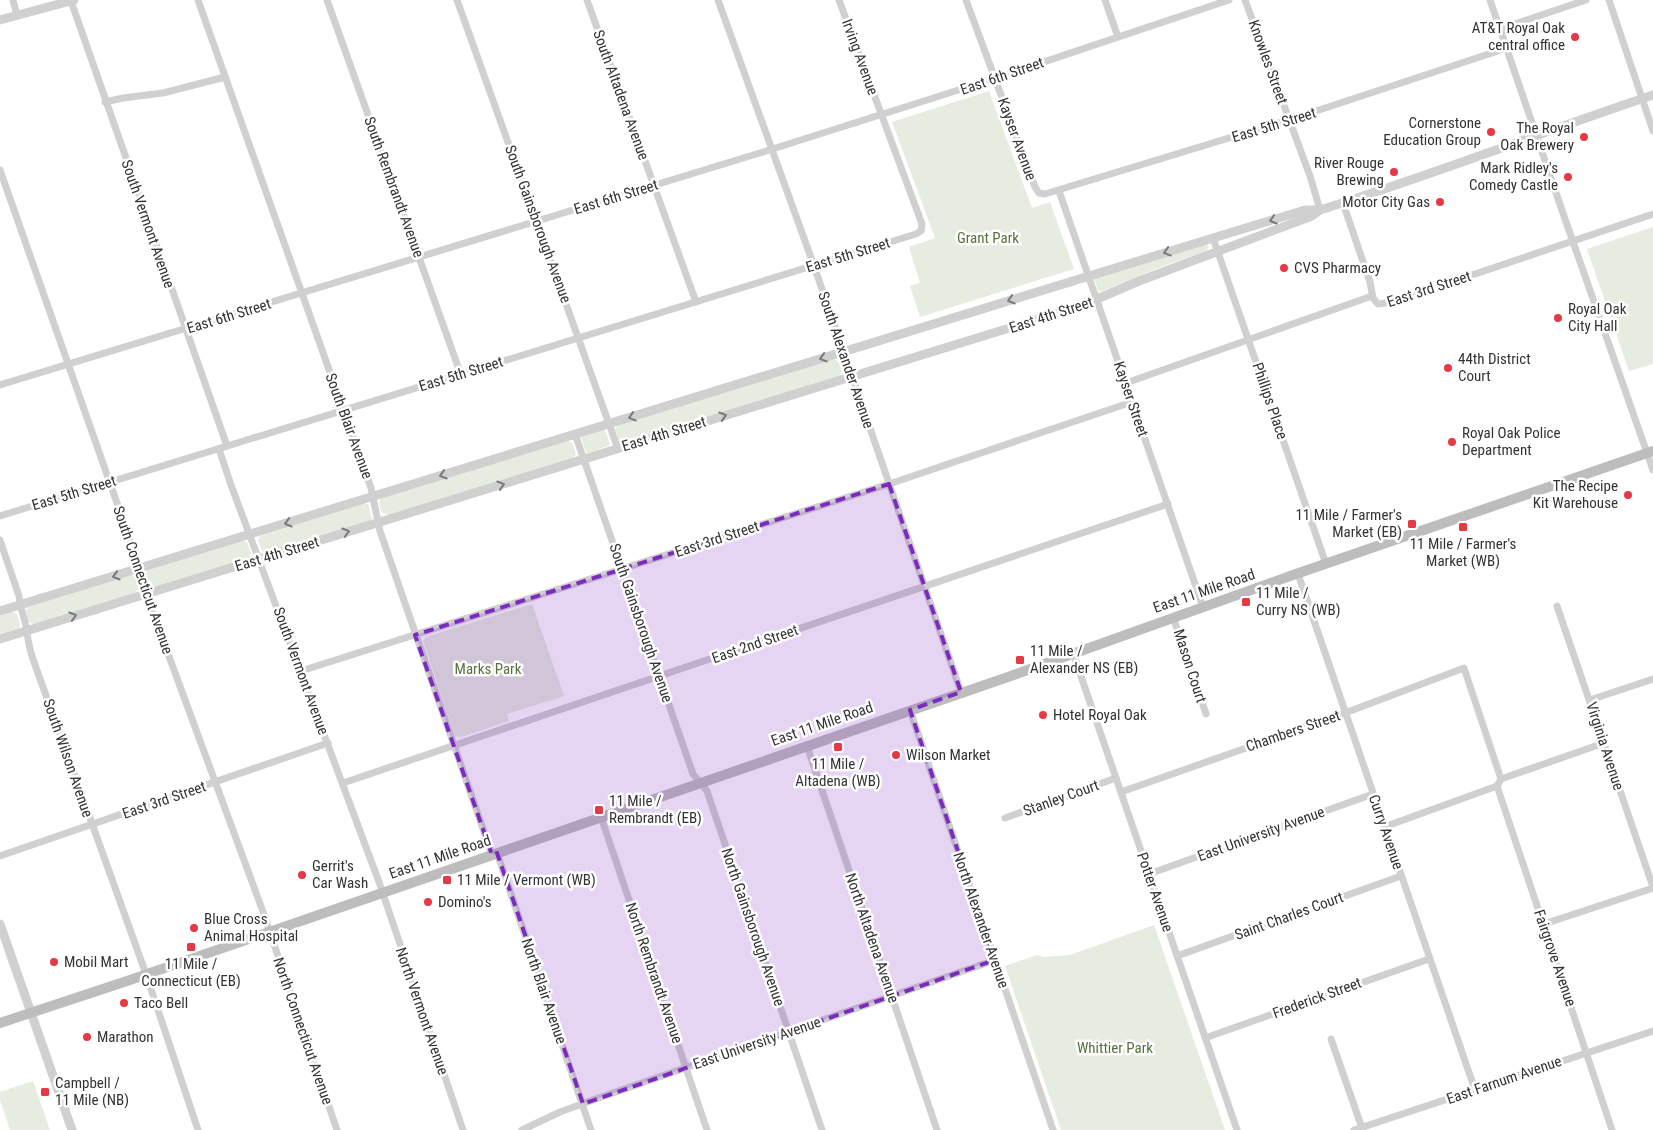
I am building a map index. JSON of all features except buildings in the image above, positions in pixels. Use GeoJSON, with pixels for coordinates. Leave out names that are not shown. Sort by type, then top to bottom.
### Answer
{"type":"FeatureCollection","features":[{"type":"Feature","properties":{"kind":"main road","name":"East 11 Mile Road"},"geometry":{"type":"LineString","coordinates":[[0,1023],[495,854],[1650,452]]}},
{"type":"Feature","properties":{"kind":"street"},"geometry":{"type":"LineString","coordinates":[[12,0],[17,15]]}},
{"type":"Feature","properties":{"kind":"street"},"geometry":{"type":"LineString","coordinates":[[0,20],[72,0]]}},
{"type":"Feature","properties":{"kind":"street","name":"South Vermont Avenue"},"geometry":{"type":"LineString","coordinates":[[72,0],[105,102],[227,446]]}},
{"type":"Feature","properties":{"kind":"street","name":"South Blair Avenue"},"geometry":{"type":"LineString","coordinates":[[198,0],[374,496],[380,531],[454,745],[495,854]]}},
{"type":"Feature","properties":{"kind":"street","name":"South Rembrandt Avenue"},"geometry":{"type":"LineString","coordinates":[[327,0],[461,375]]}},
{"type":"Feature","properties":{"kind":"street","name":"South Gainsborough Avenue"},"geometry":{"type":"LineString","coordinates":[[457,0],[618,448]]}},
{"type":"Feature","properties":{"kind":"street","name":"South Altadena Avenue"},"geometry":{"type":"LineString","coordinates":[[587,0],[696,302]]}},
{"type":"Feature","properties":{"kind":"street","name":"South Alexander Avenue"},"geometry":{"type":"LineString","coordinates":[[718,0],[814,266],[961,692]]}},
{"type":"Feature","properties":{"kind":"street","name":"Irving Avenue"},"geometry":{"type":"LineString","coordinates":[[839,0],[922,224],[921,231]]}},
{"type":"Feature","properties":{"kind":"street","name":"Kayser Avenue"},"geometry":{"type":"LineString","coordinates":[[966,0],[1035,187],[1039,193]]}},
{"type":"Feature","properties":{"kind":"street"},"geometry":{"type":"LineString","coordinates":[[1105,0],[1118,37]]}},
{"type":"Feature","properties":{"kind":"street","name":"East 6th Street"},"geometry":{"type":"LineString","coordinates":[[0,385],[881,115],[995,79],[1229,0]]}},
{"type":"Feature","properties":{"kind":"street","name":"Knowles Street"},"geometry":{"type":"LineString","coordinates":[[1244,0],[1320,210]]}},
{"type":"Feature","properties":{"kind":"street"},"geometry":{"type":"LineString","coordinates":[[1490,0],[1573,241],[1650,452],[1653,470]]}},
{"type":"Feature","properties":{"kind":"street"},"geometry":{"type":"LineString","coordinates":[[1500,29],[1586,0]]}},
{"type":"Feature","properties":{"kind":"street"},"geometry":{"type":"LineString","coordinates":[[1609,0],[1653,131]]}},
{"type":"Feature","properties":{"kind":"street","name":"East 5th Street"},"geometry":{"type":"LineString","coordinates":[[1039,193],[1050,194],[1059,192],[1289,120],[1507,48]]}},
{"type":"Feature","properties":{"kind":"street"},"geometry":{"type":"LineString","coordinates":[[105,102],[123,98],[163,94],[225,77]]}},
{"type":"Feature","properties":{"kind":"street","name":"East 4th Street"},"geometry":{"type":"LineString","coordinates":[[0,611],[1305,210],[1320,210],[1344,203],[1653,95]]}},
{"type":"Feature","properties":{"kind":"street","name":"South Connecticut Avenue"},"geometry":{"type":"LineString","coordinates":[[0,170],[110,482],[146,594],[269,931]]}},
{"type":"Feature","properties":{"kind":"street","name":"Kayser Street"},"geometry":{"type":"LineString","coordinates":[[1059,192],[1203,607]]}},
{"type":"Feature","properties":{"kind":"street"},"geometry":{"type":"LineString","coordinates":[[1344,203],[1370,282],[1372,296]]}},
{"type":"Feature","properties":{"kind":"street","name":"East 4th Street"},"geometry":{"type":"LineString","coordinates":[[0,639],[1081,306],[1138,281],[1312,216],[1320,210]]}},
{"type":"Feature","properties":{"kind":"street","name":"East 3rd Street"},"geometry":{"type":"LineString","coordinates":[[1126,383],[1372,296],[1378,304],[1392,302],[1653,214]]}},
{"type":"Feature","properties":{"kind":"street","name":"East 5th Street"},"geometry":{"type":"LineString","coordinates":[[0,516],[908,237],[921,231]]}},
{"type":"Feature","properties":{"kind":"street","name":"Phillips Place"},"geometry":{"type":"LineString","coordinates":[[1213,238],[1326,564]]}},
{"type":"Feature","properties":{"kind":"street","name":"East 3rd Street"},"geometry":{"type":"LineString","coordinates":[[301,671],[889,484],[1132,402]]}},
{"type":"Feature","properties":{"kind":"street","name":"South Gainsborough Avenue"},"geometry":{"type":"LineString","coordinates":[[575,434],[693,774],[700,782]]}},
{"type":"Feature","properties":{"kind":"street","name":"South Vermont Avenue"},"geometry":{"type":"LineString","coordinates":[[219,449],[382,893]]}},
{"type":"Feature","properties":{"kind":"street","name":"East 2nd Street"},"geometry":{"type":"LineString","coordinates":[[343,783],[1168,504]]}},
{"type":"Feature","properties":{"kind":"street","name":"South Wilson Avenue"},"geometry":{"type":"LineString","coordinates":[[0,540],[20,596],[20,606],[27,630],[27,640],[34,662],[146,974],[198,1130]]}},
{"type":"Feature","properties":{"kind":"street","name":"Curry Avenue"},"geometry":{"type":"LineString","coordinates":[[1298,574],[1475,1090]]}},
{"type":"Feature","properties":{"kind":"street","name":"Virginia Avenue"},"geometry":{"type":"LineString","coordinates":[[1557,606],[1653,888]]}},
{"type":"Feature","properties":{"kind":"street","name":"Mason Court"},"geometry":{"type":"LineString","coordinates":[[1174,617],[1206,714]]}},
{"type":"Feature","properties":{"kind":"street","name":"Potter Avenue"},"geometry":{"type":"LineString","coordinates":[[1073,653],[1237,1130]]}},
{"type":"Feature","properties":{"kind":"street","name":"Chambers Street"},"geometry":{"type":"LineString","coordinates":[[1121,792],[1464,668],[1501,778]]}},
{"type":"Feature","properties":{"kind":"street"},"geometry":{"type":"LineString","coordinates":[[1590,700],[1653,679]]}},
{"type":"Feature","properties":{"kind":"street","name":"North Alexander Avenue"},"geometry":{"type":"LineString","coordinates":[[910,710],[1052,1130]]}},
{"type":"Feature","properties":{"kind":"street","name":"East 3rd Street"},"geometry":{"type":"LineString","coordinates":[[0,856],[328,743]]}},
{"type":"Feature","properties":{"kind":"street"},"geometry":{"type":"LineString","coordinates":[[1384,827],[1497,786],[1501,778],[1604,743]]}},
{"type":"Feature","properties":{"kind":"street","name":"North Altadena Avenue"},"geometry":{"type":"LineString","coordinates":[[807,746],[938,1130]]}},
{"type":"Feature","properties":{"kind":"street","name":"Stanley Court"},"geometry":{"type":"LineString","coordinates":[[1005,818],[1116,778]]}},
{"type":"Feature","properties":{"kind":"street","name":"North Gainsborough Avenue"},"geometry":{"type":"LineString","coordinates":[[700,782],[707,791],[822,1130]]}},
{"type":"Feature","properties":{"kind":"street","name":"Fairgrove Avenue"},"geometry":{"type":"LineString","coordinates":[[1497,786],[1612,1130]]}},
{"type":"Feature","properties":{"kind":"street","name":"East University Avenue"},"geometry":{"type":"LineString","coordinates":[[1149,874],[1373,794]]}},
{"type":"Feature","properties":{"kind":"street","name":"North Rembrandt Avenue"},"geometry":{"type":"LineString","coordinates":[[601,817],[707,1130]]}},
{"type":"Feature","properties":{"kind":"street","name":"North Blair Avenue"},"geometry":{"type":"LineString","coordinates":[[495,854],[592,1130]]}},
{"type":"Feature","properties":{"kind":"street","name":"Saint Charles Court"},"geometry":{"type":"LineString","coordinates":[[1177,956],[1401,876]]}},
{"type":"Feature","properties":{"kind":"street"},"geometry":{"type":"LineString","coordinates":[[1544,924],[1653,888]]}},
{"type":"Feature","properties":{"kind":"street","name":"North Vermont Avenue"},"geometry":{"type":"LineString","coordinates":[[382,893],[463,1130]]}},
{"type":"Feature","properties":{"kind":"street"},"geometry":{"type":"LineString","coordinates":[[0,924],[72,1130]]}},
{"type":"Feature","properties":{"kind":"street","name":"North Connecticut Avenue"},"geometry":{"type":"LineString","coordinates":[[269,931],[337,1130]]}},
{"type":"Feature","properties":{"kind":"street","name":"Frederick Street"},"geometry":{"type":"LineString","coordinates":[[1205,1038],[1429,958]]}},
{"type":"Feature","properties":{"kind":"street","name":"East University Avenue"},"geometry":{"type":"LineString","coordinates":[[522,1130],[582,1104],[995,960]]}},
{"type":"Feature","properties":{"kind":"street","name":"East Farnum Avenue"},"geometry":{"type":"LineString","coordinates":[[1358,1129],[1653,1030]]}},
{"type":"Feature","properties":{"kind":"street"},"geometry":{"type":"LineString","coordinates":[[1331,1039],[1358,1129]]}},
{"type":"Feature","properties":{"kind":"highlighted area"},"geometry":{"type":"Polygon","coordinates":[[[889,484],[961,692],[910,710],[995,960],[583,1104],[497,853],[492,855],[415,635],[889,484]]]}},
{"type":"Feature","properties":{"kind":"green space","name":"Grant Park"},"geometry":{"type":"Polygon","coordinates":[[[989,91],[1032,208],[1050,202],[1074,269],[920,317],[910,286],[920,283],[909,247],[935,238],[892,122],[989,91]]]}},
{"type":"Feature","properties":{"kind":"green space"},"geometry":{"type":"Polygon","coordinates":[[[1653,227],[1653,364],[1629,371],[1587,249],[1653,227]]]}},
{"type":"Feature","properties":{"kind":"green space"},"geometry":{"type":"Polygon","coordinates":[[[1207,244],[1209,247],[1206,251],[1100,292],[1098,290],[1094,279],[1207,244]]]}},
{"type":"Feature","properties":{"kind":"green space"},"geometry":{"type":"Polygon","coordinates":[[[833,359],[838,361],[842,371],[839,376],[623,443],[619,441],[615,429],[618,425],[833,359]]]}},
{"type":"Feature","properties":{"kind":"green space"},"geometry":{"type":"Polygon","coordinates":[[[603,430],[606,432],[610,445],[589,453],[586,452],[581,437],[603,430]]]}},
{"type":"Feature","properties":{"kind":"green space"},"geometry":{"type":"Polygon","coordinates":[[[568,441],[572,443],[576,454],[573,458],[388,515],[381,512],[379,503],[381,498],[568,441]]]}},
{"type":"Feature","properties":{"kind":"green space"},"geometry":{"type":"Polygon","coordinates":[[[362,504],[368,504],[372,518],[370,521],[266,553],[262,551],[258,540],[260,536],[362,504]]]}},
{"type":"Feature","properties":{"kind":"green space"},"geometry":{"type":"Polygon","coordinates":[[[243,541],[247,542],[251,553],[249,558],[155,587],[148,585],[145,574],[148,570],[243,541]]]}},
{"type":"Feature","properties":{"kind":"green space"},"geometry":{"type":"Polygon","coordinates":[[[132,575],[136,577],[139,588],[135,593],[33,624],[28,621],[26,611],[28,607],[132,575]]]}},
{"type":"Feature","properties":{"kind":"green space","name":"Marks Park"},"geometry":{"type":"Polygon","coordinates":[[[532,604],[564,696],[507,714],[509,721],[461,737],[455,736],[423,641],[426,637],[532,604]]]}},
{"type":"Feature","properties":{"kind":"green space"},"geometry":{"type":"Polygon","coordinates":[[[12,612],[17,614],[19,628],[0,634],[0,616],[12,612]]]}},
{"type":"Feature","properties":{"kind":"green space","name":"Whittier Park"},"geometry":{"type":"Polygon","coordinates":[[[1154,925],[1225,1130],[1061,1130],[1005,966],[1037,955],[1044,957],[1070,955],[1154,925]]]}},
{"type":"Feature","properties":{"kind":"green space"},"geometry":{"type":"Polygon","coordinates":[[[33,1081],[50,1130],[10,1130],[0,1100],[0,1092],[33,1081]]]}},
{"type":"Feature","properties":{"kind":"place","name":"AT&T Royal Oak central office"},"geometry":{"type":"Point","coordinates":[1575,37]}},
{"type":"Feature","properties":{"kind":"place","name":"Cornerstone Education Group"},"geometry":{"type":"Point","coordinates":[1491,132]}},
{"type":"Feature","properties":{"kind":"place","name":"The Royal Oak Brewery"},"geometry":{"type":"Point","coordinates":[1584,137]}},
{"type":"Feature","properties":{"kind":"place","name":"River Rouge Brewing"},"geometry":{"type":"Point","coordinates":[1394,172]}},
{"type":"Feature","properties":{"kind":"place","name":"Mark Ridley's Comedy Castle"},"geometry":{"type":"Point","coordinates":[1568,177]}},
{"type":"Feature","properties":{"kind":"place","name":"Motor City Gas"},"geometry":{"type":"Point","coordinates":[1440,202]}},
{"type":"Feature","properties":{"kind":"place","name":"CVS Pharmacy"},"geometry":{"type":"Point","coordinates":[1284,268]}},
{"type":"Feature","properties":{"kind":"place","name":"Royal Oak City Hall"},"geometry":{"type":"Point","coordinates":[1558,318]}},
{"type":"Feature","properties":{"kind":"place","name":"44th District Court"},"geometry":{"type":"Point","coordinates":[1448,368]}},
{"type":"Feature","properties":{"kind":"place","name":"Royal Oak Police Department"},"geometry":{"type":"Point","coordinates":[1452,442]}},
{"type":"Feature","properties":{"kind":"place","name":"The Recipe Kit Warehouse"},"geometry":{"type":"Point","coordinates":[1628,495]}},
{"type":"Feature","properties":{"kind":"place","name":"11 Mile / Farmer's Market (EB)"},"geometry":{"type":"Point","coordinates":[1412,524]}},
{"type":"Feature","properties":{"kind":"place","name":"11 Mile / Farmer's Market (WB)"},"geometry":{"type":"Point","coordinates":[1463,527]}},
{"type":"Feature","properties":{"kind":"place","name":"11 Mile / Curry NS (WB)"},"geometry":{"type":"Point","coordinates":[1246,602]}},
{"type":"Feature","properties":{"kind":"place","name":"11 Mile / Alexander NS (EB)"},"geometry":{"type":"Point","coordinates":[1020,660]}},
{"type":"Feature","properties":{"kind":"place","name":"Hotel Royal Oak"},"geometry":{"type":"Point","coordinates":[1043,715]}},
{"type":"Feature","properties":{"kind":"place","name":"11 Mile / Altadena (WB)"},"geometry":{"type":"Point","coordinates":[838,747]}},
{"type":"Feature","properties":{"kind":"place","name":"Wilson Market"},"geometry":{"type":"Point","coordinates":[896,755]}},
{"type":"Feature","properties":{"kind":"place","name":"11 Mile / Rembrandt (EB)"},"geometry":{"type":"Point","coordinates":[599,810]}},
{"type":"Feature","properties":{"kind":"place","name":"Gerrit's Car Wash"},"geometry":{"type":"Point","coordinates":[302,875]}},
{"type":"Feature","properties":{"kind":"place","name":"11 Mile / Vermont (WB)"},"geometry":{"type":"Point","coordinates":[447,880]}},
{"type":"Feature","properties":{"kind":"place","name":"Domino's"},"geometry":{"type":"Point","coordinates":[428,902]}},
{"type":"Feature","properties":{"kind":"place","name":"Blue Cross Animal Hospital"},"geometry":{"type":"Point","coordinates":[194,928]}},
{"type":"Feature","properties":{"kind":"place","name":"11 Mile / Connecticut (EB)"},"geometry":{"type":"Point","coordinates":[191,947]}},
{"type":"Feature","properties":{"kind":"place","name":"Mobil Mart"},"geometry":{"type":"Point","coordinates":[54,962]}},
{"type":"Feature","properties":{"kind":"place","name":"Taco Bell"},"geometry":{"type":"Point","coordinates":[124,1003]}},
{"type":"Feature","properties":{"kind":"place","name":"Marathon"},"geometry":{"type":"Point","coordinates":[87,1037]}},
{"type":"Feature","properties":{"kind":"place","name":"Campbell / 11 Mile (NB)"},"geometry":{"type":"Point","coordinates":[45,1092]}}]}
